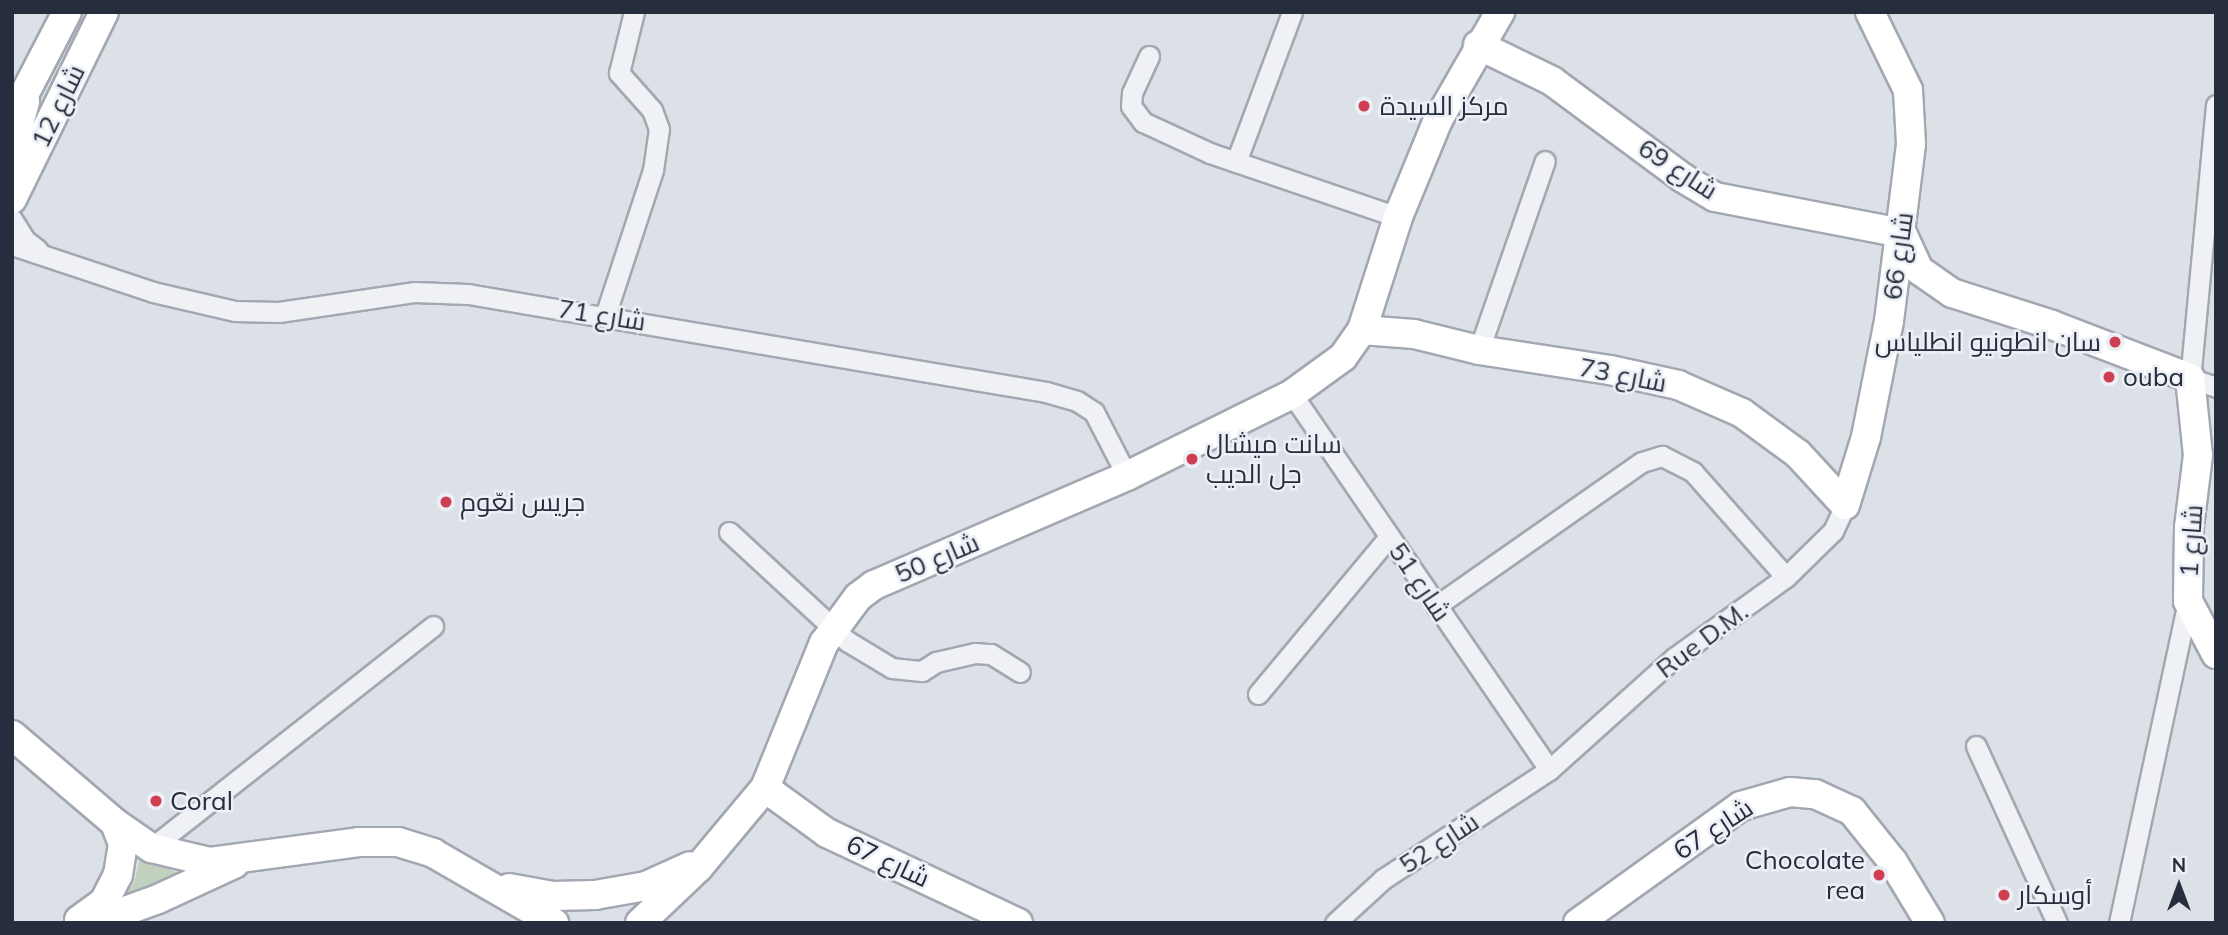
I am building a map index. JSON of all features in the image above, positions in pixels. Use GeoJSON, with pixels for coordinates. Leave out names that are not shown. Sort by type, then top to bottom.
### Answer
{"type":"FeatureCollection","features":[{"type":"Feature","properties":{"kind":"street","name":"شارع 12"},"geometry":{"type":"LineString","coordinates":[[12,118],[67,12]]}},
{"type":"Feature","properties":{"kind":"street","name":"شارع 12"},"geometry":{"type":"LineString","coordinates":[[12,199],[104,12]]}},
{"type":"Feature","properties":{"kind":"street"},"geometry":{"type":"LineString","coordinates":[[606,316],[653,170],[659,129],[652,110],[619,73],[634,12]]}},
{"type":"Feature","properties":{"kind":"street"},"geometry":{"type":"LineString","coordinates":[[1236,162],[1292,12]]}},
{"type":"Feature","properties":{"kind":"street","name":"شارع 50"},"geometry":{"type":"LineString","coordinates":[[640,923],[717,846],[765,788],[832,627],[858,597],[874,585],[1127,476],[1292,394],[1328,371],[1362,330],[1376,295],[1398,217],[1454,86],[1500,12]]}},
{"type":"Feature","properties":{"kind":"street","name":"شارع 66"},"geometry":{"type":"LineString","coordinates":[[1845,505],[1876,394],[1909,174],[1910,104],[1902,74],[1870,12]]}},
{"type":"Feature","properties":{"kind":"street","name":"شارع 69"},"geometry":{"type":"LineString","coordinates":[[1478,45],[1562,88],[1683,178],[1715,197],[1902,233]]}},
{"type":"Feature","properties":{"kind":"street"},"geometry":{"type":"LineString","coordinates":[[1149,56],[1132,93],[1131,106],[1138,117],[1188,144],[1398,217]]}},
{"type":"Feature","properties":{"kind":"street"},"geometry":{"type":"LineString","coordinates":[[12,149],[27,89]]}},
{"type":"Feature","properties":{"kind":"street"},"geometry":{"type":"LineString","coordinates":[[1902,233],[1919,270],[1952,293],[2052,325],[2203,382],[2216,105]]}},
{"type":"Feature","properties":{"kind":"street"},"geometry":{"type":"LineString","coordinates":[[1479,350],[1545,161]]}},
{"type":"Feature","properties":{"kind":"street","name":"شارع 71"},"geometry":{"type":"LineString","coordinates":[[12,219],[24,240],[39,251]]}},
{"type":"Feature","properties":{"kind":"street","name":"شارع 71"},"geometry":{"type":"LineString","coordinates":[[12,245],[39,251],[153,292],[235,311],[279,312],[376,296],[443,292],[874,360],[1066,397],[1086,405],[1101,419],[1127,476]]}},
{"type":"Feature","properties":{"kind":"street"},"geometry":{"type":"LineString","coordinates":[[1376,295],[1414,334]]}},
{"type":"Feature","properties":{"kind":"street","name":"شارع 73"},"geometry":{"type":"LineString","coordinates":[[1362,330],[1414,334],[1479,350],[1610,370],[1678,385],[1742,413],[1787,446],[1845,505]]}},
{"type":"Feature","properties":{"kind":"street","name":"شارع 1"},"geometry":{"type":"LineString","coordinates":[[2203,382],[2189,527],[2188,601],[2216,654]]}},
{"type":"Feature","properties":{"kind":"street","name":"شارع 51"},"geometry":{"type":"LineString","coordinates":[[1292,394],[1549,770]]}},
{"type":"Feature","properties":{"kind":"street"},"geometry":{"type":"LineString","coordinates":[[1437,606],[1642,462],[1662,456],[1693,472],[1787,577]]}},
{"type":"Feature","properties":{"kind":"street","name":"Rue D.M."},"geometry":{"type":"LineString","coordinates":[[1549,770],[1674,658],[1787,577],[1833,531],[1845,505]]}},
{"type":"Feature","properties":{"kind":"street"},"geometry":{"type":"LineString","coordinates":[[729,532],[832,627],[906,673],[975,653],[991,654],[1020,672]]}},
{"type":"Feature","properties":{"kind":"street"},"geometry":{"type":"LineString","coordinates":[[1258,694],[1390,537]]}},
{"type":"Feature","properties":{"kind":"street"},"geometry":{"type":"LineString","coordinates":[[2119,923],[2188,601]]}},
{"type":"Feature","properties":{"kind":"street"},"geometry":{"type":"LineString","coordinates":[[151,848],[433,626]]}},
{"type":"Feature","properties":{"kind":"street"},"geometry":{"type":"LineString","coordinates":[[12,735],[115,823],[151,848],[199,861],[247,859],[379,841],[416,846],[554,923]]}},
{"type":"Feature","properties":{"kind":"street"},"geometry":{"type":"LineString","coordinates":[[1976,746],[2057,923]]}},
{"type":"Feature","properties":{"kind":"street","name":"شارع 52"},"geometry":{"type":"LineString","coordinates":[[1335,923],[1383,879],[1549,770]]}},
{"type":"Feature","properties":{"kind":"street","name":"شارع 67"},"geometry":{"type":"LineString","coordinates":[[765,788],[827,833],[1018,923]]}},
{"type":"Feature","properties":{"kind":"street","name":"شارع 67"},"geometry":{"type":"LineString","coordinates":[[1578,923],[1741,806],[1790,792],[1815,794],[1852,811],[1893,862],[1930,923]]}},
{"type":"Feature","properties":{"kind":"street"},"geometry":{"type":"LineString","coordinates":[[75,923],[104,902],[118,875],[123,844],[115,823]]}},
{"type":"Feature","properties":{"kind":"street"},"geometry":{"type":"LineString","coordinates":[[463,870],[520,891],[595,895],[658,881],[717,846]]}},
{"type":"Feature","properties":{"kind":"street"},"geometry":{"type":"LineString","coordinates":[[92,923],[158,899],[247,859]]}},
{"type":"Feature","properties":{"kind":"green space"},"geometry":{"type":"Polygon","coordinates":[[[141,854],[190,880],[120,901],[134,883],[141,854]]]}},
{"type":"Feature","properties":{"kind":"place","name":"مركز السيدة"},"geometry":{"type":"Point","coordinates":[1364,106]}},
{"type":"Feature","properties":{"kind":"place","name":"سان انطونيو انطلياس"},"geometry":{"type":"Point","coordinates":[2115,342]}},
{"type":"Feature","properties":{"kind":"place","name":"ouba"},"geometry":{"type":"Point","coordinates":[2109,377]}},
{"type":"Feature","properties":{"kind":"place","name":"سانت ميشال جل الديب"},"geometry":{"type":"Point","coordinates":[1192,459]}},
{"type":"Feature","properties":{"kind":"place","name":"جريس نعّوم"},"geometry":{"type":"Point","coordinates":[446,502]}},
{"type":"Feature","properties":{"kind":"place","name":"Coral"},"geometry":{"type":"Point","coordinates":[156,801]}},
{"type":"Feature","properties":{"kind":"place","name":"Chocolate rea"},"geometry":{"type":"Point","coordinates":[1879,875]}},
{"type":"Feature","properties":{"kind":"place","name":"أوسكار"},"geometry":{"type":"Point","coordinates":[2004,895]}}]}
